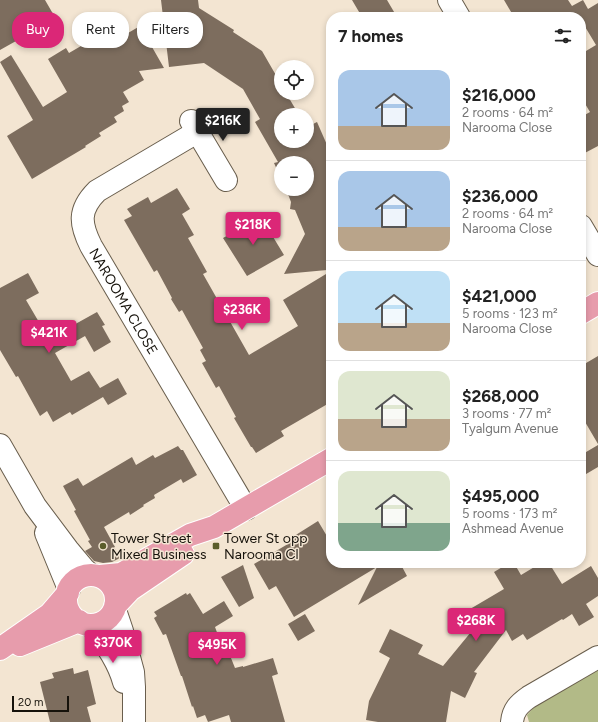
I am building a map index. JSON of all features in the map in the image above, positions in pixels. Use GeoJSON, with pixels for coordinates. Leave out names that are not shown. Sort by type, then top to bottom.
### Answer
{"type":"FeatureCollection","features":[{"type":"Feature","properties":{"kind":"main road"},"geometry":{"type":"LineString","coordinates":[[586,310],[598,303]]}},
{"type":"Feature","properties":{"kind":"main road"},"geometry":{"type":"LineString","coordinates":[[0,649],[50,614],[74,582],[78,579],[82,577],[121,574],[190,535],[214,527],[326,462]]}},
{"type":"Feature","properties":{"kind":"main road"},"geometry":{"type":"LineString","coordinates":[[68,591],[66,598],[72,616],[85,623],[96,624],[105,621],[130,590],[196,545],[214,527]]}},
{"type":"Feature","properties":{"kind":"main road"},"geometry":{"type":"LineString","coordinates":[[96,576],[108,581],[114,588],[116,597],[115,608]]}},
{"type":"Feature","properties":{"kind":"main road"},"geometry":{"type":"LineString","coordinates":[[0,654],[85,623]]}},
{"type":"Feature","properties":{"kind":"street"},"geometry":{"type":"LineString","coordinates":[[449,0],[456,12]]}},
{"type":"Feature","properties":{"kind":"street","name":"NAROOMA CLOSE"},"geometry":{"type":"LineString","coordinates":[[226,180],[194,127],[97,191],[86,204],[82,222],[85,235],[91,246],[246,509]]}},
{"type":"Feature","properties":{"kind":"street"},"geometry":{"type":"LineString","coordinates":[[586,235],[598,255]]}},
{"type":"Feature","properties":{"kind":"street"},"geometry":{"type":"LineString","coordinates":[[0,445],[35,506],[80,565],[96,576]]}},
{"type":"Feature","properties":{"kind":"street"},"geometry":{"type":"LineString","coordinates":[[35,506],[68,591]]}},
{"type":"Feature","properties":{"kind":"street"},"geometry":{"type":"LineString","coordinates":[[115,608],[133,672],[134,718]]}},
{"type":"Feature","properties":{"kind":"street"},"geometry":{"type":"LineString","coordinates":[[85,623],[104,642],[117,662],[123,676],[134,718]]}},
{"type":"Feature","properties":{"kind":"street"},"geometry":{"type":"LineString","coordinates":[[512,722],[515,710],[520,703],[598,657]]}},
{"type":"Feature","properties":{"kind":"green space"},"geometry":{"type":"Polygon","coordinates":[[[598,670],[598,722],[529,722],[527,715],[534,707],[598,670]]]}},
{"type":"Feature","properties":{"kind":"building"},"geometry":{"type":"Polygon","coordinates":[[[0,0],[45,0],[52,12],[12,12],[12,43],[0,50],[0,0]]]}},
{"type":"Feature","properties":{"kind":"building"},"geometry":{"type":"Polygon","coordinates":[[[161,0],[198,0],[199,8],[234,30],[233,32],[262,51],[274,72],[274,100],[290,100],[295,108],[274,108],[274,148],[314,148],[314,124],[317,122],[326,143],[326,270],[284,274],[305,234],[295,210],[290,209],[291,202],[289,196],[314,196],[314,156],[275,156],[255,122],[260,119],[243,89],[204,63],[169,67],[167,48],[203,48],[203,12],[162,12],[161,0]]]}},
{"type":"Feature","properties":{"kind":"building"},"geometry":{"type":"Polygon","coordinates":[[[352,0],[387,0],[394,12],[359,12],[352,0]]]}},
{"type":"Feature","properties":{"kind":"building"},"geometry":{"type":"Polygon","coordinates":[[[504,0],[568,0],[572,6],[583,0],[588,9],[598,3],[598,146],[586,152],[586,114],[590,112],[586,105],[586,51],[596,45],[586,28],[586,12],[511,12],[504,0]]]}},
{"type":"Feature","properties":{"kind":"building"},"geometry":{"type":"Polygon","coordinates":[[[137,28],[137,48],[153,48],[164,68],[139,71],[144,80],[123,92],[129,102],[122,106],[124,111],[114,117],[117,122],[99,133],[101,136],[85,146],[86,147],[32,179],[7,136],[33,120],[0,62],[11,55],[43,107],[67,92],[48,59],[66,48],[69,53],[78,48],[129,48],[129,32],[137,28]]]}},
{"type":"Feature","properties":{"kind":"building"},"geometry":{"type":"Polygon","coordinates":[[[177,188],[190,209],[182,214],[194,235],[188,238],[207,272],[203,274],[249,355],[298,326],[283,300],[326,274],[326,405],[281,431],[284,436],[256,453],[234,418],[236,417],[219,386],[216,388],[202,363],[206,361],[200,350],[203,348],[182,310],[179,312],[157,270],[154,272],[124,220],[132,216],[127,209],[148,197],[151,203],[177,188]]]}},
{"type":"Feature","properties":{"kind":"building"},"geometry":{"type":"Polygon","coordinates":[[[243,219],[250,230],[264,222],[284,255],[247,276],[223,238],[232,233],[229,228],[243,219]]]}},
{"type":"Feature","properties":{"kind":"building"},"geometry":{"type":"Polygon","coordinates":[[[28,273],[39,293],[26,300],[43,329],[55,322],[61,332],[97,312],[105,325],[102,326],[111,342],[94,352],[85,336],[55,353],[71,381],[89,371],[100,388],[118,378],[127,394],[108,405],[103,397],[72,415],[70,412],[53,422],[47,411],[40,416],[18,376],[16,377],[0,350],[0,288],[28,273]]]}},
{"type":"Feature","properties":{"kind":"building"},"geometry":{"type":"Polygon","coordinates":[[[598,356],[598,444],[586,424],[586,363],[598,356]]]}},
{"type":"Feature","properties":{"kind":"building"},"geometry":{"type":"Polygon","coordinates":[[[598,445],[598,467],[586,474],[586,452],[598,445]]]}},
{"type":"Feature","properties":{"kind":"building"},"geometry":{"type":"Polygon","coordinates":[[[178,446],[181,450],[183,450],[197,475],[183,483],[181,479],[154,495],[155,498],[130,515],[129,512],[104,527],[120,558],[112,562],[103,563],[94,561],[85,551],[92,547],[88,541],[90,540],[74,511],[76,510],[63,486],[78,478],[83,486],[132,457],[136,465],[153,455],[155,458],[178,446]]]}},
{"type":"Feature","properties":{"kind":"building"},"geometry":{"type":"Polygon","coordinates":[[[318,521],[326,535],[326,568],[375,568],[294,617],[276,586],[269,590],[254,564],[293,541],[291,538],[318,521]]]}},
{"type":"Feature","properties":{"kind":"building"},"geometry":{"type":"Polygon","coordinates":[[[243,565],[254,598],[239,607],[221,577],[243,565]]]}},
{"type":"Feature","properties":{"kind":"building"},"geometry":{"type":"Polygon","coordinates":[[[591,566],[598,578],[598,596],[586,604],[594,617],[579,626],[572,614],[527,640],[523,634],[512,641],[506,630],[474,672],[477,673],[465,698],[451,691],[446,722],[378,722],[366,720],[369,701],[390,658],[379,652],[390,629],[423,645],[418,654],[443,666],[471,632],[468,630],[474,622],[465,612],[504,589],[494,572],[501,568],[517,568],[521,575],[533,568],[552,568],[562,584],[591,566]]]}},
{"type":"Feature","properties":{"kind":"building"},"geometry":{"type":"Polygon","coordinates":[[[376,568],[403,568],[407,576],[358,605],[376,568]]]}},
{"type":"Feature","properties":{"kind":"building"},"geometry":{"type":"Polygon","coordinates":[[[186,593],[187,595],[190,593],[203,614],[224,601],[233,616],[215,627],[225,654],[229,653],[235,668],[273,658],[278,674],[272,676],[285,722],[231,722],[229,715],[208,722],[205,715],[197,718],[166,634],[163,635],[154,618],[157,616],[154,612],[186,593]]]}},
{"type":"Feature","properties":{"kind":"building"},"geometry":{"type":"Polygon","coordinates":[[[305,614],[315,631],[298,641],[288,624],[305,614]]]}},
{"type":"Feature","properties":{"kind":"building"},"geometry":{"type":"Polygon","coordinates":[[[73,668],[74,674],[88,670],[96,704],[87,707],[91,722],[50,722],[40,682],[54,678],[52,673],[73,668]]]}},
{"type":"Feature","properties":{"kind":"place","name":"Tower Street Mixed Business"},"geometry":{"type":"Point","coordinates":[103,546]}},
{"type":"Feature","properties":{"kind":"place","name":"Tower St opp Narooma Cl"},"geometry":{"type":"Point","coordinates":[216,546]}}]}
